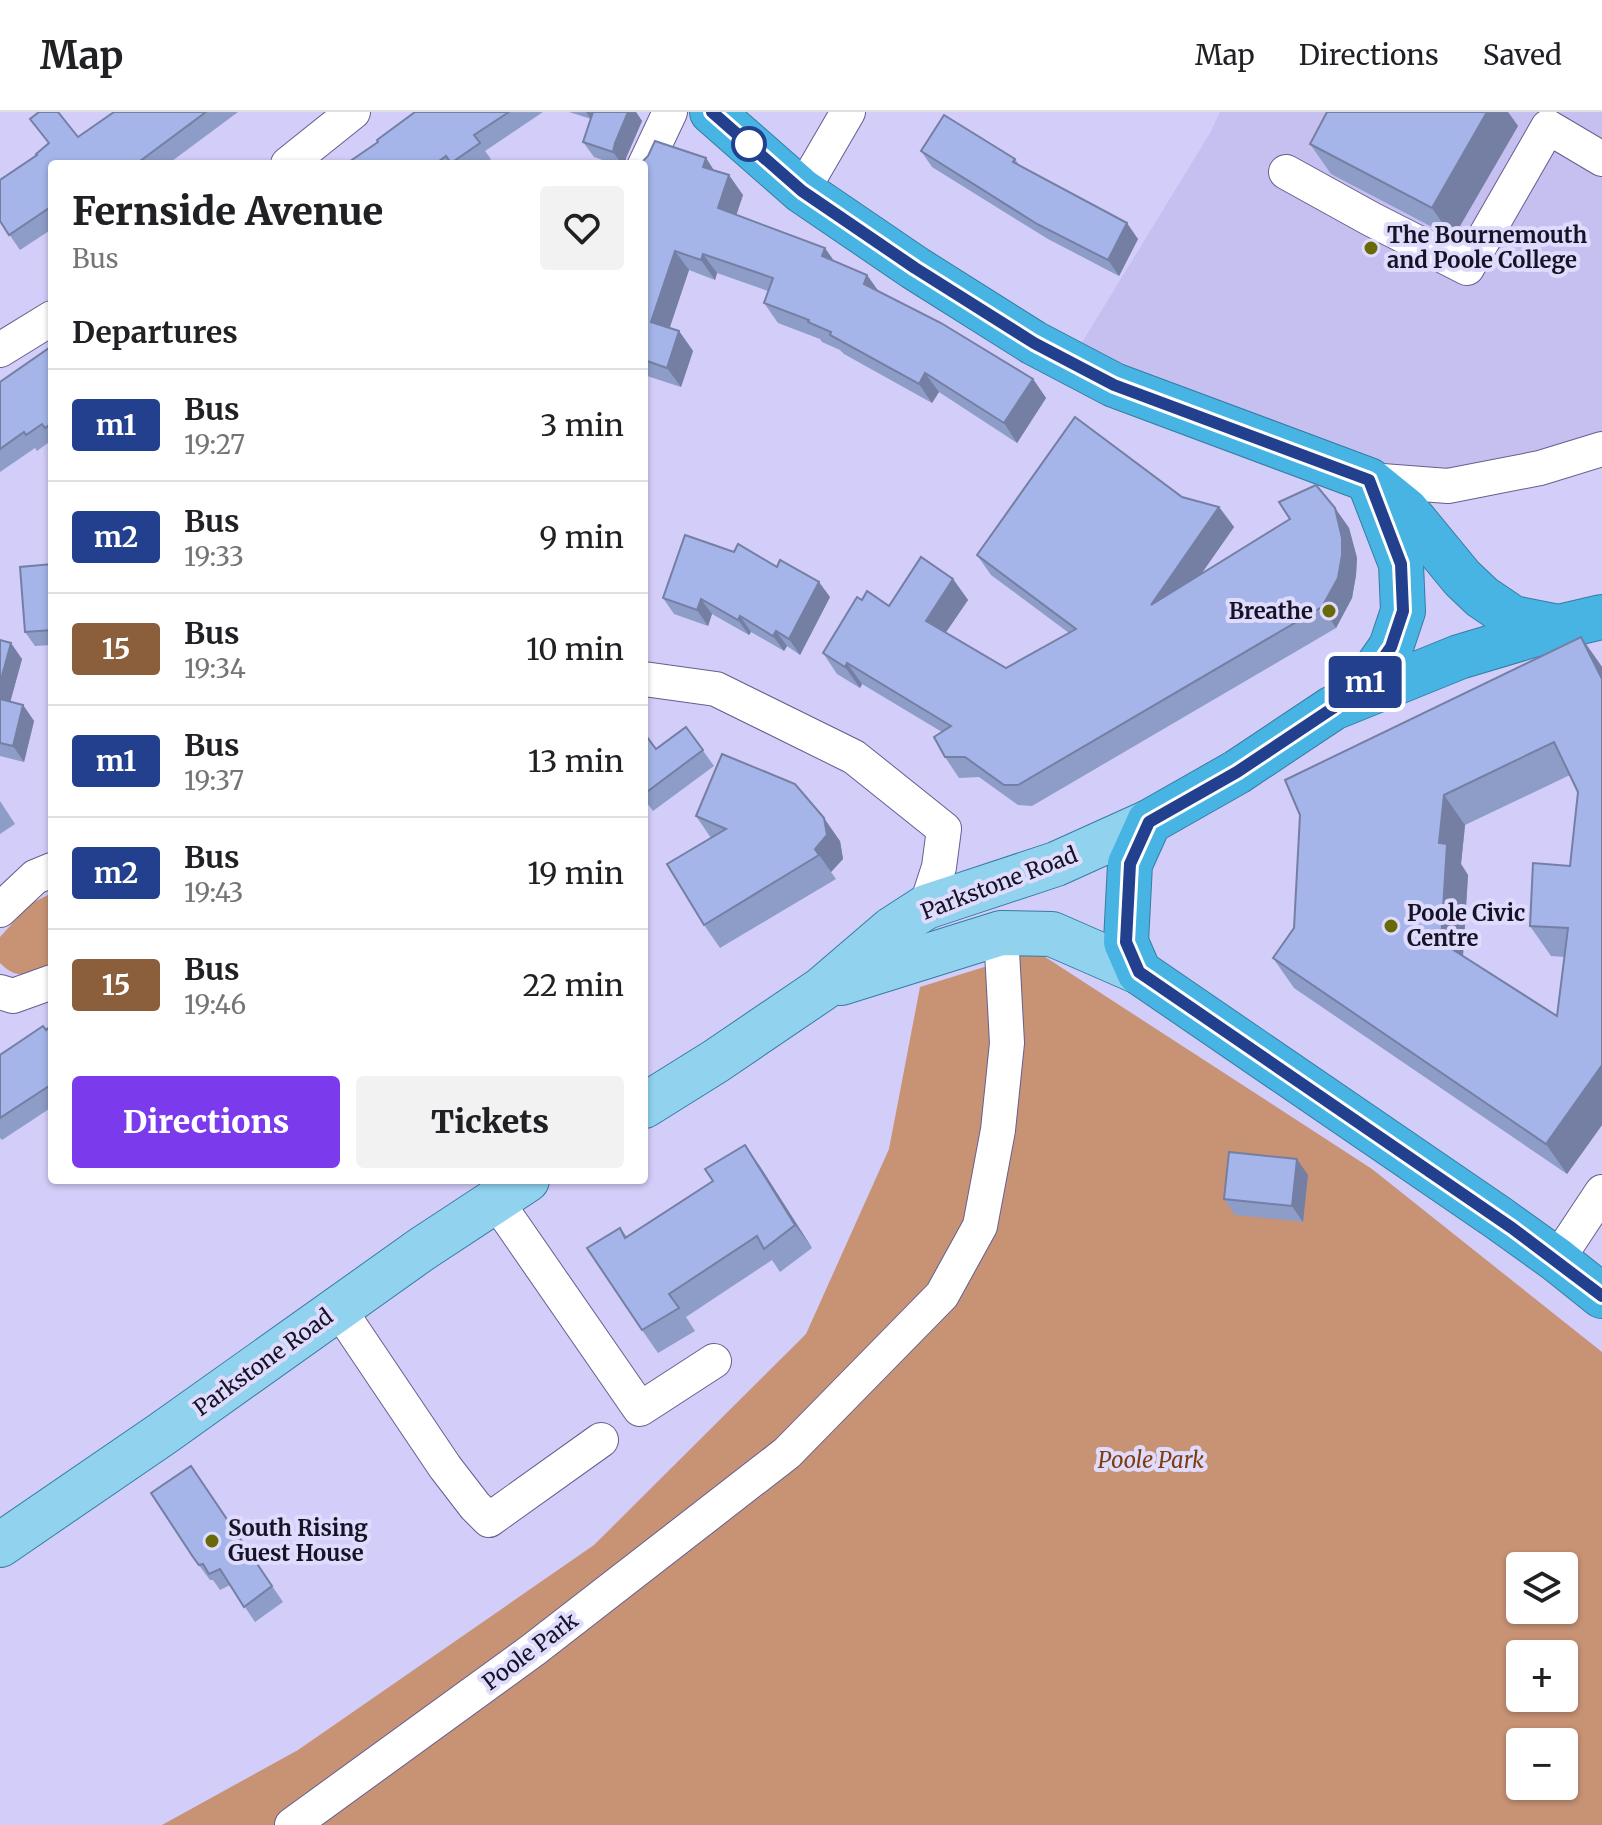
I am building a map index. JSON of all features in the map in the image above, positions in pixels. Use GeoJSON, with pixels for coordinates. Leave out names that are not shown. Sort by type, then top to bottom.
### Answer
{"type":"FeatureCollection","features":[{"type":"Feature","properties":{"kind":"highway"},"geometry":{"type":"LineString","coordinates":[[712,112],[802,191],[915,268],[1034,343],[1114,385],[1369,480],[1406,510],[1462,578],[1482,597],[1513,618],[1559,627]]}},
{"type":"Feature","properties":{"kind":"highway"},"geometry":{"type":"LineString","coordinates":[[1333,708],[1368,680],[1391,647],[1403,611],[1401,564],[1369,480]]}},
{"type":"Feature","properties":{"kind":"highway","name":"Parkstone Road"},"geometry":{"type":"LineString","coordinates":[[1149,822],[1237,772],[1333,708],[1459,657],[1602,617]]}},
{"type":"Feature","properties":{"kind":"highway"},"geometry":{"type":"LineString","coordinates":[[1149,822],[1130,864],[1126,942],[1139,972],[1557,1260],[1602,1296]]}},
{"type":"Feature","properties":{"kind":"main road","name":"Parkstone Road"},"geometry":{"type":"LineString","coordinates":[[648,1104],[822,989],[892,929],[926,907],[1056,864],[1149,822]]}},
{"type":"Feature","properties":{"kind":"main road","name":"Parkstone Road"},"geometry":{"type":"LineString","coordinates":[[822,989],[1001,933],[1052,934],[1139,972]]}},
{"type":"Feature","properties":{"kind":"main road","name":"Parkstone Road"},"geometry":{"type":"LineString","coordinates":[[0,1545],[511,1190]]}},
{"type":"Feature","properties":{"kind":"street"},"geometry":{"type":"LineString","coordinates":[[293,160],[353,112]]}},
{"type":"Feature","properties":{"kind":"street"},"geometry":{"type":"LineString","coordinates":[[647,160],[670,112]]}},
{"type":"Feature","properties":{"kind":"street"},"geometry":{"type":"LineString","coordinates":[[802,191],[848,112]]}},
{"type":"Feature","properties":{"kind":"street"},"geometry":{"type":"LineString","coordinates":[[1286,172],[1467,268],[1548,127],[1602,159]]}},
{"type":"Feature","properties":{"kind":"street"},"geometry":{"type":"LineString","coordinates":[[0,350],[48,320]]}},
{"type":"Feature","properties":{"kind":"street"},"geometry":{"type":"LineString","coordinates":[[1369,480],[1448,486],[1540,468],[1602,449]]}},
{"type":"Feature","properties":{"kind":"street"},"geometry":{"type":"LineString","coordinates":[[648,680],[716,689],[854,757],[944,829],[939,867],[926,907]]}},
{"type":"Feature","properties":{"kind":"street"},"geometry":{"type":"LineString","coordinates":[[0,910],[35,877],[48,872]]}},
{"type":"Feature","properties":{"kind":"street","name":"Poole Park"},"geometry":{"type":"LineString","coordinates":[[292,1825],[533,1650],[787,1453],[942,1295],[980,1226],[998,1130],[1007,1043],[1001,933]]}},
{"type":"Feature","properties":{"kind":"street"},"geometry":{"type":"LineString","coordinates":[[0,992],[13,996],[48,983]]}},
{"type":"Feature","properties":{"kind":"street"},"geometry":{"type":"LineString","coordinates":[[511,1190],[640,1409],[714,1361]]}},
{"type":"Feature","properties":{"kind":"street"},"geometry":{"type":"LineString","coordinates":[[1557,1260],[1602,1192]]}},
{"type":"Feature","properties":{"kind":"street"},"geometry":{"type":"LineString","coordinates":[[338,1308],[445,1467],[489,1520],[601,1440]]}},
{"type":"Feature","properties":{"kind":"shaded area","name":"The Bournemouth and Poole College"},"geometry":{"type":"Polygon","coordinates":[[[1220,112],[1602,112],[1602,449],[1448,486],[1070,362],[1220,112]]]}},
{"type":"Feature","properties":{"kind":"green space"},"geometry":{"type":"Polygon","coordinates":[[[48,895],[48,966],[19,974],[0,963],[0,937],[30,904],[48,895]]]}},
{"type":"Feature","properties":{"kind":"green space","name":"Poole Park"},"geometry":{"type":"Polygon","coordinates":[[[1036,951],[1372,1169],[1602,1352],[1602,1825],[162,1825],[298,1750],[594,1545],[806,1334],[889,1149],[920,987],[1036,951]]]}},
{"type":"Feature","properties":{"kind":"building"},"geometry":{"type":"Polygon","coordinates":[[[39,112],[58,112],[78,137],[114,112],[206,112],[141,160],[48,160],[48,209],[9,235],[0,221],[0,180],[49,143],[30,119],[39,112]]]}},
{"type":"Feature","properties":{"kind":"building"},"geometry":{"type":"Polygon","coordinates":[[[415,112],[509,112],[474,135],[480,143],[455,160],[449,160],[446,156],[440,160],[352,160],[415,112]]]}},
{"type":"Feature","properties":{"kind":"building"},"geometry":{"type":"Polygon","coordinates":[[[593,112],[628,112],[613,152],[583,142],[593,112]]]}},
{"type":"Feature","properties":{"kind":"building"},"geometry":{"type":"Polygon","coordinates":[[[1327,112],[1487,112],[1432,208],[1310,144],[1327,112]]]}},
{"type":"Feature","properties":{"kind":"building"},"geometry":{"type":"Polygon","coordinates":[[[944,115],[1015,159],[1013,162],[1127,223],[1108,260],[1037,224],[921,151],[944,115]]]}},
{"type":"Feature","properties":{"kind":"building"},"geometry":{"type":"Polygon","coordinates":[[[655,141],[706,158],[703,167],[729,175],[718,208],[825,248],[822,256],[867,275],[864,284],[941,323],[1033,379],[1004,423],[925,373],[919,384],[830,335],[831,332],[809,320],[764,303],[773,278],[703,254],[701,260],[675,251],[651,322],[679,331],[667,368],[648,361],[648,160],[644,160],[655,141]]]}},
{"type":"Feature","properties":{"kind":"building"},"geometry":{"type":"Polygon","coordinates":[[[48,349],[48,426],[45,428],[42,424],[26,435],[24,432],[0,449],[0,382],[48,349]]]}},
{"type":"Feature","properties":{"kind":"building"},"geometry":{"type":"Polygon","coordinates":[[[1075,417],[1182,497],[1219,507],[1151,605],[1290,519],[1279,502],[1316,485],[1335,508],[1342,538],[1338,578],[1322,607],[1018,785],[1004,785],[965,757],[945,757],[934,737],[951,726],[847,663],[845,667],[823,653],[857,597],[862,600],[867,591],[889,606],[921,557],[953,579],[926,621],[1006,668],[1076,629],[977,555],[1075,417]]]}},
{"type":"Feature","properties":{"kind":"building"},"geometry":{"type":"Polygon","coordinates":[[[685,535],[734,552],[738,544],[777,567],[780,560],[819,582],[789,639],[776,631],[773,636],[740,616],[738,620],[701,599],[697,610],[663,598],[685,535]]]}},
{"type":"Feature","properties":{"kind":"building"},"geometry":{"type":"Polygon","coordinates":[[[48,564],[48,630],[25,632],[20,567],[48,564]]]}},
{"type":"Feature","properties":{"kind":"building","name":"Poole Civic Centre"},"geometry":{"type":"Polygon","coordinates":[[[1581,637],[1602,679],[1602,1065],[1546,1144],[1273,958],[1294,928],[1300,815],[1285,780],[1581,637]],[[1554,742],[1444,795],[1439,843],[1447,844],[1441,942],[1557,1016],[1568,928],[1530,926],[1533,863],[1570,866],[1578,792],[1554,742]]]}},
{"type":"Feature","properties":{"kind":"building"},"geometry":{"type":"Polygon","coordinates":[[[0,640],[11,643],[0,683],[0,640]]]}},
{"type":"Feature","properties":{"kind":"building"},"geometry":{"type":"Polygon","coordinates":[[[0,699],[23,705],[13,746],[0,743],[0,699]]]}},
{"type":"Feature","properties":{"kind":"building"},"geometry":{"type":"Polygon","coordinates":[[[686,727],[703,750],[648,791],[648,738],[656,749],[686,727]]]}},
{"type":"Feature","properties":{"kind":"building"},"geometry":{"type":"Polygon","coordinates":[[[722,754],[795,784],[824,818],[827,835],[815,849],[819,855],[704,925],[667,864],[726,829],[696,816],[722,754]]]}},
{"type":"Feature","properties":{"kind":"building"},"geometry":{"type":"Polygon","coordinates":[[[43,1026],[48,1028],[48,1087],[0,1118],[0,1055],[43,1026]]]}},
{"type":"Feature","properties":{"kind":"building"},"geometry":{"type":"Polygon","coordinates":[[[745,1145],[795,1225],[764,1249],[757,1236],[669,1294],[679,1308],[642,1330],[587,1248],[620,1228],[625,1238],[713,1181],[705,1169],[745,1145]]]}},
{"type":"Feature","properties":{"kind":"building"},"geometry":{"type":"Polygon","coordinates":[[[1229,1152],[1297,1159],[1292,1206],[1224,1199],[1229,1152]]]}},
{"type":"Feature","properties":{"kind":"building","name":"South Rising Guest House"},"geometry":{"type":"Polygon","coordinates":[[[191,1466],[272,1586],[244,1607],[220,1569],[209,1574],[203,1564],[199,1565],[151,1493],[191,1466]]]}},
{"type":"Feature","properties":{"kind":"bus line","name":"m1"},"geometry":{"type":"LineString","coordinates":[[712,112],[802,191],[915,268],[1034,343],[1114,385],[1369,480],[1401,564],[1403,611],[1391,647],[1368,680],[1333,708],[1237,772],[1149,822],[1130,864],[1126,942],[1139,972],[1512,1228],[1602,1296]]}},
{"type":"Feature","properties":{"kind":"place","name":"The Bournemouth and Poole College"},"geometry":{"type":"Point","coordinates":[1371,248]}},
{"type":"Feature","properties":{"kind":"place","name":"Breathe"},"geometry":{"type":"Point","coordinates":[1329,611]}},
{"type":"Feature","properties":{"kind":"place","name":"Poole Civic Centre"},"geometry":{"type":"Point","coordinates":[1391,926]}},
{"type":"Feature","properties":{"kind":"place","name":"South Rising Guest House"},"geometry":{"type":"Point","coordinates":[212,1541]}}]}
